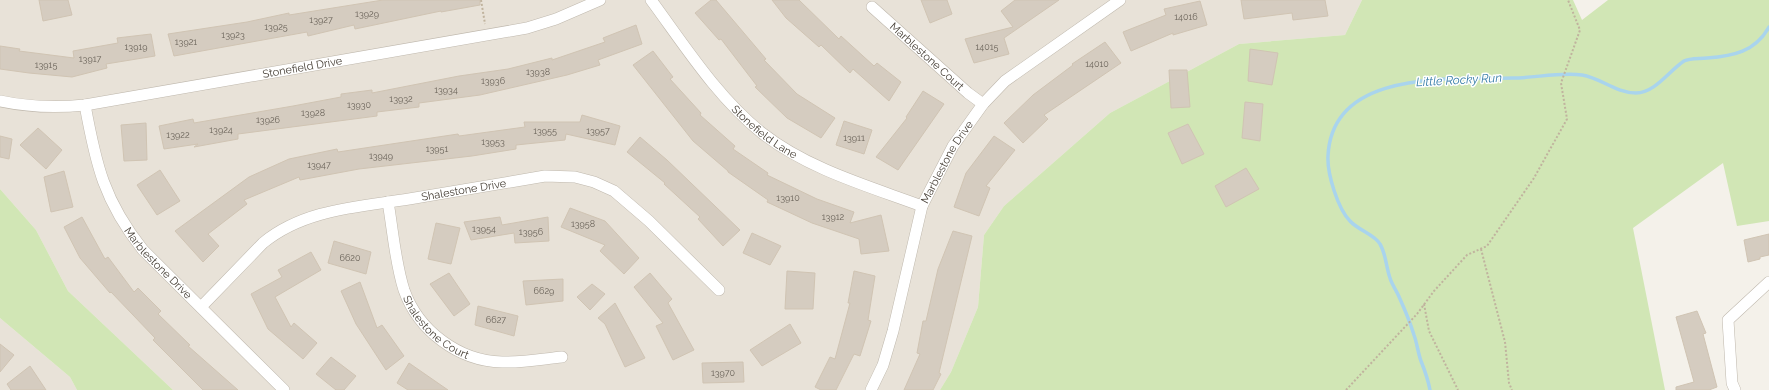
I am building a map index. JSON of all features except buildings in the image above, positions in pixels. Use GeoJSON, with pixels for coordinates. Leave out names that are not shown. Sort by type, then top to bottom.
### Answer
{"type":"FeatureCollection","features":[{"type":"Feature","properties":{"kind":"street","name":"Stonefield Drive"},"geometry":{"type":"LineString","coordinates":[[0,101],[34,106],[65,107],[85,105],[527,28],[556,20],[600,0]]}},
{"type":"Feature","properties":{"kind":"street","name":"Stonefield Lane"},"geometry":{"type":"LineString","coordinates":[[651,0],[716,88],[762,133],[793,154],[825,169],[922,206]]}},
{"type":"Feature","properties":{"kind":"street","name":"Marblestone Drive"},"geometry":{"type":"LineString","coordinates":[[871,390],[883,365],[893,331],[922,206],[953,146],[983,104],[1006,82],[1120,0]]}},
{"type":"Feature","properties":{"kind":"street","name":"Marblestone Court"},"geometry":{"type":"LineString","coordinates":[[872,6],[968,93],[983,104]]}},
{"type":"Feature","properties":{"kind":"street","name":"Marblestone Drive"},"geometry":{"type":"LineString","coordinates":[[85,105],[97,168],[118,214],[143,250],[284,390]]}},
{"type":"Feature","properties":{"kind":"street","name":"Shalestone Drive"},"geometry":{"type":"LineString","coordinates":[[201,307],[263,243],[286,226],[315,215],[545,176],[575,177],[594,182],[623,198],[719,290]]}},
{"type":"Feature","properties":{"kind":"street","name":"Shalestone Court"},"geometry":{"type":"LineString","coordinates":[[388,202],[399,270],[404,290],[417,314],[436,336],[462,353],[492,362],[513,362],[562,357]]}},
{"type":"Feature","properties":{"kind":"street"},"geometry":{"type":"LineString","coordinates":[[1735,390],[1732,383],[1728,320],[1769,282]]}},
{"type":"Feature","properties":{"kind":"path"},"geometry":{"type":"LineString","coordinates":[[481,0],[486,35]]}},
{"type":"Feature","properties":{"kind":"path"},"geometry":{"type":"LineString","coordinates":[[1346,390],[1467,255],[1487,246],[1534,178],[1567,119],[1561,83],[1580,30],[1568,0]]}},
{"type":"Feature","properties":{"kind":"path"},"geometry":{"type":"LineString","coordinates":[[1481,249],[1505,342],[1509,383],[1512,390]]}},
{"type":"Feature","properties":{"kind":"path"},"geometry":{"type":"LineString","coordinates":[[1424,304],[1429,331],[1458,390]]}},
{"type":"Feature","properties":{"kind":"shaded area"},"geometry":{"type":"Polygon","coordinates":[[[0,0],[1362,0],[1345,35],[1239,44],[1110,113],[1004,206],[984,235],[978,307],[951,372],[940,390],[173,390],[68,291],[36,230],[0,189],[0,0]]]}},
{"type":"Feature","properties":{"kind":"shaded area"},"geometry":{"type":"Polygon","coordinates":[[[0,318],[70,377],[77,390],[0,390],[0,318]]]}},
{"type":"Feature","properties":{"kind":"green space"},"geometry":{"type":"Polygon","coordinates":[[[1362,0],[1573,0],[1582,20],[1608,0],[1769,0],[1769,221],[1737,226],[1723,163],[1633,228],[1665,390],[940,390],[951,372],[978,307],[984,235],[1004,206],[1110,113],[1239,44],[1345,35],[1362,0]]]}},
{"type":"Feature","properties":{"kind":"green space"},"geometry":{"type":"Polygon","coordinates":[[[0,189],[36,230],[68,291],[173,390],[77,390],[70,377],[0,318],[0,189]]]}},
{"type":"Feature","properties":{"kind":"waterway","name":"Little Rocky Run"},"geometry":{"type":"LineString","coordinates":[[1430,390],[1416,341],[1404,307],[1391,281],[1382,248],[1378,241],[1353,224],[1346,216],[1341,208],[1331,181],[1328,156],[1335,127],[1350,107],[1372,93],[1399,85],[1429,80],[1521,78],[1573,74],[1596,79],[1622,91],[1636,93],[1643,92],[1656,85],[1686,60],[1726,56],[1750,47],[1757,42],[1769,27]]}}]}
